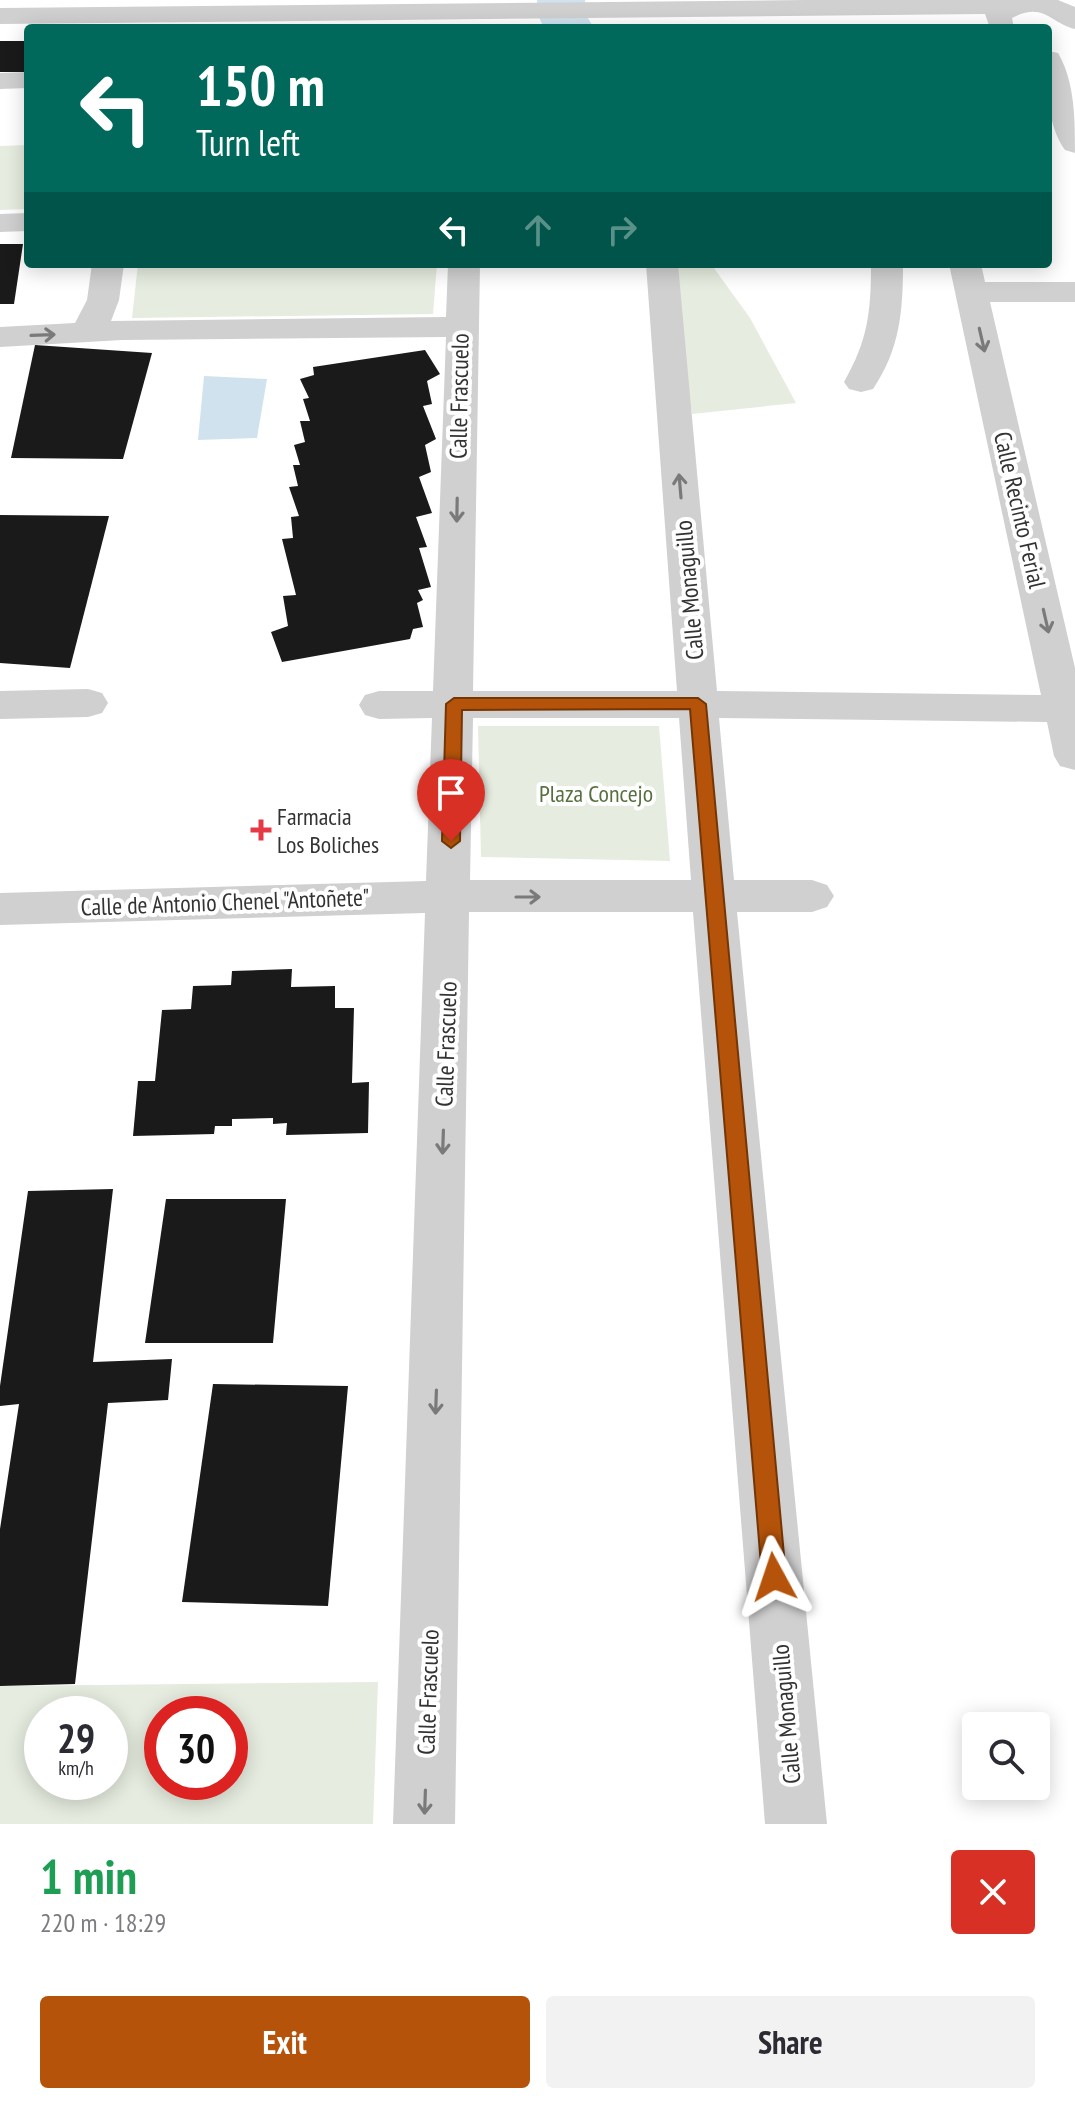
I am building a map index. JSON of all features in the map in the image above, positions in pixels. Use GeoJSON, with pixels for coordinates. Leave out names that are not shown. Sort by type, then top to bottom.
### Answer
{"type":"FeatureCollection","features":[{"type":"Feature","properties":{"kind":"street"},"geometry":{"type":"LineString","coordinates":[[359,24],[658,15],[1008,17],[1047,5],[1068,13],[1070,25]]}},
{"type":"Feature","properties":{"kind":"street"},"geometry":{"type":"LineString","coordinates":[[658,15],[842,24]]}},
{"type":"Feature","properties":{"kind":"street"},"geometry":{"type":"LineString","coordinates":[[0,16],[482,22]]}},
{"type":"Feature","properties":{"kind":"street"},"geometry":{"type":"LineString","coordinates":[[0,30],[24,29]]}},
{"type":"Feature","properties":{"kind":"street"},"geometry":{"type":"LineString","coordinates":[[1052,72],[1075,144]]}},
{"type":"Feature","properties":{"kind":"street"},"geometry":{"type":"LineString","coordinates":[[0,81],[24,80]]}},
{"type":"Feature","properties":{"kind":"street"},"geometry":{"type":"LineString","coordinates":[[0,223],[24,222]]}},
{"type":"Feature","properties":{"kind":"street"},"geometry":{"type":"LineString","coordinates":[[85,331],[97,322],[101,312],[107,268]]}},
{"type":"Feature","properties":{"kind":"street","name":"Calle Frascuelo"},"geometry":{"type":"LineString","coordinates":[[424,1824],[464,268]]}},
{"type":"Feature","properties":{"kind":"street","name":"Calle Monaguillo"},"geometry":{"type":"LineString","coordinates":[[662,268],[714,898],[796,1824]]}},
{"type":"Feature","properties":{"kind":"street"},"geometry":{"type":"LineString","coordinates":[[861,382],[879,351],[887,327],[887,268]]}},
{"type":"Feature","properties":{"kind":"street"},"geometry":{"type":"LineString","coordinates":[[968,278],[1075,292]]}},
{"type":"Feature","properties":{"kind":"street","name":"Calle Recinto Ferial"},"geometry":{"type":"LineString","coordinates":[[968,278],[1070,709],[1075,756]]}},
{"type":"Feature","properties":{"kind":"street"},"geometry":{"type":"LineString","coordinates":[[0,337],[85,331],[460,327]]}},
{"type":"Feature","properties":{"kind":"street"},"geometry":{"type":"LineString","coordinates":[[0,705],[88,703]]}},
{"type":"Feature","properties":{"kind":"street"},"geometry":{"type":"LineString","coordinates":[[379,705],[698,704],[1070,709]]}},
{"type":"Feature","properties":{"kind":"street","name":"Calle de Antonio Chenel \"Antoñete\""},"geometry":{"type":"LineString","coordinates":[[0,909],[450,896],[812,896]]}},
{"type":"Feature","properties":{"kind":"green space"},"geometry":{"type":"Polygon","coordinates":[[[24,145],[24,209],[0,210],[0,146],[24,145]]]}},
{"type":"Feature","properties":{"kind":"green space"},"geometry":{"type":"Polygon","coordinates":[[[138,268],[437,268],[433,314],[132,318],[138,268]]]}},
{"type":"Feature","properties":{"kind":"green space"},"geometry":{"type":"Polygon","coordinates":[[[669,268],[714,268],[750,318],[796,403],[692,414],[669,268]]]}},
{"type":"Feature","properties":{"kind":"green space","name":"Plaza Concejo"},"geometry":{"type":"Polygon","coordinates":[[[478,726],[659,726],[670,861],[481,857],[478,726]]]}},
{"type":"Feature","properties":{"kind":"green space"},"geometry":{"type":"Polygon","coordinates":[[[378,1682],[373,1824],[0,1824],[0,1686],[378,1682]]]}},
{"type":"Feature","properties":{"kind":"water"},"geometry":{"type":"Polygon","coordinates":[[[204,376],[267,379],[257,438],[198,440],[204,376]]]}},
{"type":"Feature","properties":{"kind":"building"},"geometry":{"type":"Polygon","coordinates":[[[0,41],[24,41],[24,72],[0,72],[0,41]]]}},
{"type":"Feature","properties":{"kind":"building"},"geometry":{"type":"Polygon","coordinates":[[[0,244],[23,244],[14,304],[0,304],[0,244]]]}},
{"type":"Feature","properties":{"kind":"building"},"geometry":{"type":"Polygon","coordinates":[[[35,345],[152,353],[123,459],[11,458],[35,345]]]}},
{"type":"Feature","properties":{"kind":"building"},"geometry":{"type":"Polygon","coordinates":[[[425,350],[440,374],[427,381],[432,404],[423,406],[436,439],[425,445],[431,472],[419,477],[432,513],[416,517],[427,547],[419,548],[431,587],[418,590],[423,600],[417,603],[423,627],[413,629],[410,639],[282,662],[271,632],[288,626],[283,596],[296,595],[282,539],[293,538],[291,517],[299,516],[289,487],[298,486],[293,465],[300,465],[294,445],[305,442],[300,421],[310,421],[303,399],[309,398],[300,379],[314,375],[313,367],[425,350]]]}},
{"type":"Feature","properties":{"kind":"building"},"geometry":{"type":"Polygon","coordinates":[[[0,515],[109,516],[70,668],[0,663],[0,515]]]}},
{"type":"Feature","properties":{"kind":"building"},"geometry":{"type":"Polygon","coordinates":[[[292,969],[291,987],[335,986],[335,1008],[354,1008],[352,1083],[369,1082],[368,1133],[286,1135],[287,1123],[273,1124],[273,1118],[232,1119],[232,1126],[215,1126],[214,1134],[133,1136],[138,1081],[155,1081],[162,1010],[191,1009],[193,986],[231,985],[232,971],[292,969]]]}},
{"type":"Feature","properties":{"kind":"building"},"geometry":{"type":"Polygon","coordinates":[[[113,1189],[93,1362],[172,1359],[168,1400],[108,1403],[75,1684],[0,1686],[0,1529],[19,1404],[0,1406],[0,1386],[28,1191],[113,1189]]]}},
{"type":"Feature","properties":{"kind":"building"},"geometry":{"type":"Polygon","coordinates":[[[166,1199],[286,1199],[273,1343],[145,1343],[166,1199]]]}},
{"type":"Feature","properties":{"kind":"building"},"geometry":{"type":"Polygon","coordinates":[[[213,1384],[348,1386],[328,1606],[182,1602],[213,1384]]]}},
{"type":"Feature","properties":{"kind":"waterway"},"geometry":{"type":"LineString","coordinates":[[561,0],[562,15],[567,24]]}},
{"type":"Feature","properties":{"kind":"place","name":"Farmacia Los Boliches"},"geometry":{"type":"Point","coordinates":[261,830]}},
{"type":"Feature","properties":{"kind":"route"},"geometry":{"type":"LineString","coordinates":[[451,841],[454,704],[698,704],[774,1577]]}}]}
